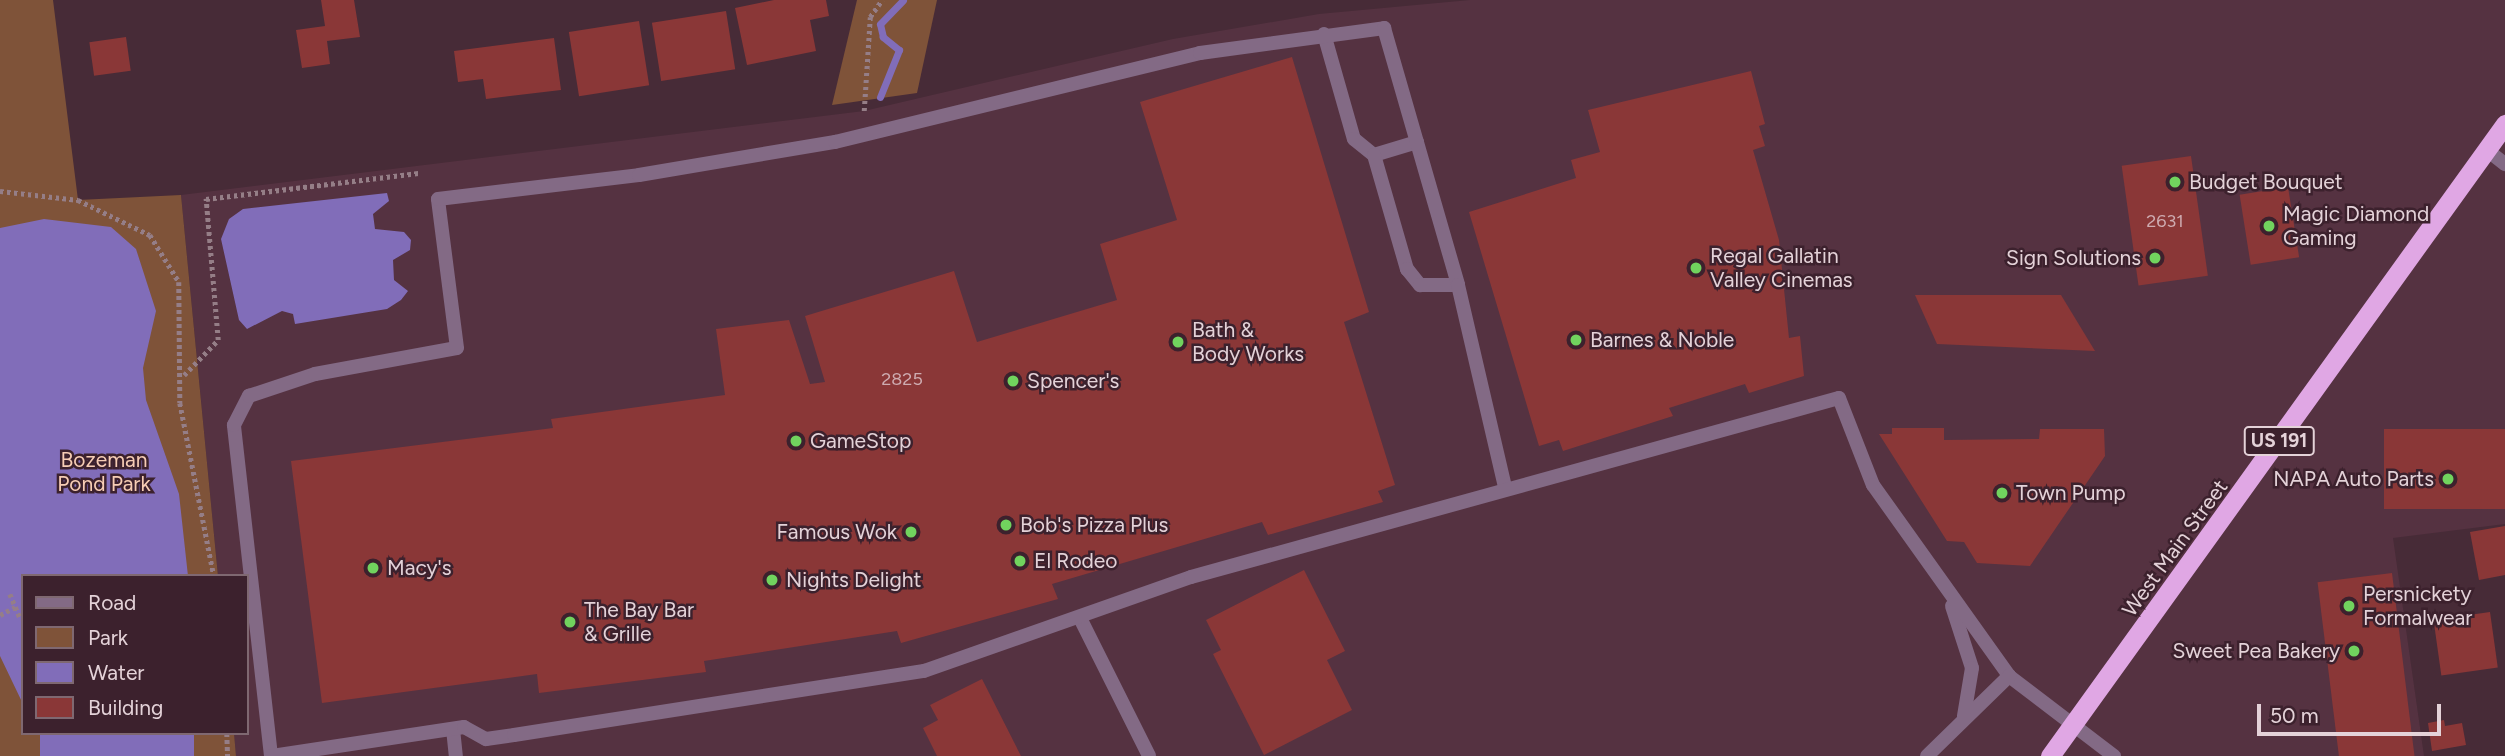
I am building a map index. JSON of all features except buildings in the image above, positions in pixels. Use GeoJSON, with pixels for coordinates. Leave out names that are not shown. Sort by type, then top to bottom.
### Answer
{"type":"FeatureCollection","features":[{"type":"Feature","properties":{"kind":"highway","name":"West Main Street"},"geometry":{"type":"LineString","coordinates":[[2050,756],[2075,727],[2505,124]]}},
{"type":"Feature","properties":{"kind":"street"},"geometry":{"type":"LineString","coordinates":[[1505,487],[1458,285],[1384,28],[1324,34],[1200,53],[835,142],[639,175],[438,199],[457,348],[275,387],[249,396],[234,425],[272,756],[453,729],[486,739],[924,671],[1191,577],[1505,487],[1614,465],[1839,398],[1873,485],[1948,594],[2009,676],[2114,756]]}},
{"type":"Feature","properties":{"kind":"street"},"geometry":{"type":"LineString","coordinates":[[1324,34],[1354,138],[1374,155],[1407,269],[1420,285],[1458,285]]}},
{"type":"Feature","properties":{"kind":"street"},"geometry":{"type":"LineString","coordinates":[[1374,155],[1417,142]]}},
{"type":"Feature","properties":{"kind":"street"},"geometry":{"type":"LineString","coordinates":[[2487,150],[2505,164]]}},
{"type":"Feature","properties":{"kind":"street"},"geometry":{"type":"LineString","coordinates":[[1948,594],[1972,668],[1964,716]]}},
{"type":"Feature","properties":{"kind":"street"},"geometry":{"type":"LineString","coordinates":[[1080,618],[1149,756]]}},
{"type":"Feature","properties":{"kind":"street"},"geometry":{"type":"LineString","coordinates":[[1927,756],[1964,716],[2009,676]]}},
{"type":"Feature","properties":{"kind":"street"},"geometry":{"type":"LineString","coordinates":[[453,729],[456,756]]}},
{"type":"Feature","properties":{"kind":"path"},"geometry":{"type":"LineString","coordinates":[[864,111],[870,17],[882,0]]}},
{"type":"Feature","properties":{"kind":"path"},"geometry":{"type":"LineString","coordinates":[[183,375],[218,340],[206,199],[418,173]]}},
{"type":"Feature","properties":{"kind":"path"},"geometry":{"type":"LineString","coordinates":[[0,191],[78,200],[150,235],[179,282],[183,375],[180,403],[214,574]]}},
{"type":"Feature","properties":{"kind":"path"},"geometry":{"type":"LineString","coordinates":[[10,594],[21,620]]}},
{"type":"Feature","properties":{"kind":"path"},"geometry":{"type":"LineString","coordinates":[[0,615],[15,607]]}},
{"type":"Feature","properties":{"kind":"path"},"geometry":{"type":"LineString","coordinates":[[227,735],[228,756]]}},
{"type":"Feature","properties":{"kind":"shaded area"},"geometry":{"type":"Polygon","coordinates":[[[1470,0],[2505,0],[2505,524],[2393,538],[2424,756],[236,756],[234,735],[248,735],[248,574],[218,574],[181,195],[864,111],[1173,39],[1319,14],[1470,0]]]}},
{"type":"Feature","properties":{"kind":"green space","name":"Bozeman Pond Park"},"geometry":{"type":"Polygon","coordinates":[[[0,0],[53,0],[78,200],[181,195],[218,574],[21,574],[21,735],[234,735],[236,756],[0,756],[0,0]]]}},
{"type":"Feature","properties":{"kind":"green space"},"geometry":{"type":"Polygon","coordinates":[[[857,0],[937,0],[917,93],[832,105],[857,0]]]}},
{"type":"Feature","properties":{"kind":"water"},"geometry":{"type":"Polygon","coordinates":[[[387,193],[389,201],[373,214],[375,229],[404,232],[411,240],[410,250],[393,260],[394,280],[408,291],[401,300],[387,309],[295,324],[293,314],[282,311],[247,329],[239,320],[221,239],[229,219],[243,209],[387,193]]]}},
{"type":"Feature","properties":{"kind":"water"},"geometry":{"type":"Polygon","coordinates":[[[44,219],[111,227],[136,249],[156,311],[143,368],[146,400],[179,494],[188,574],[21,574],[21,700],[0,656],[0,228],[44,219]]]}},
{"type":"Feature","properties":{"kind":"water"},"geometry":{"type":"Polygon","coordinates":[[[40,735],[194,735],[194,756],[40,756],[40,735]]]}},
{"type":"Feature","properties":{"kind":"waterway"},"geometry":{"type":"LineString","coordinates":[[880,97],[899,50],[883,37],[880,24],[903,0]]}},
{"type":"Feature","properties":{"kind":"place","name":"Budget Bouquet"},"geometry":{"type":"Point","coordinates":[2175,182]}},
{"type":"Feature","properties":{"kind":"place","name":"Magic Diamond Gaming"},"geometry":{"type":"Point","coordinates":[2269,226]}},
{"type":"Feature","properties":{"kind":"place","name":"Sign Solutions"},"geometry":{"type":"Point","coordinates":[2155,258]}},
{"type":"Feature","properties":{"kind":"place","name":"Regal Gallatin Valley Cinemas"},"geometry":{"type":"Point","coordinates":[1696,268]}},
{"type":"Feature","properties":{"kind":"place","name":"Barnes & Noble"},"geometry":{"type":"Point","coordinates":[1576,340]}},
{"type":"Feature","properties":{"kind":"place","name":"Bath & Body Works"},"geometry":{"type":"Point","coordinates":[1178,342]}},
{"type":"Feature","properties":{"kind":"place","name":"Spencer's"},"geometry":{"type":"Point","coordinates":[1013,381]}},
{"type":"Feature","properties":{"kind":"place","name":"GameStop"},"geometry":{"type":"Point","coordinates":[796,441]}},
{"type":"Feature","properties":{"kind":"place","name":"NAPA Auto Parts"},"geometry":{"type":"Point","coordinates":[2448,479]}},
{"type":"Feature","properties":{"kind":"place","name":"Town Pump"},"geometry":{"type":"Point","coordinates":[2002,493]}},
{"type":"Feature","properties":{"kind":"place","name":"Bob's Pizza Plus"},"geometry":{"type":"Point","coordinates":[1006,525]}},
{"type":"Feature","properties":{"kind":"place","name":"Famous Wok"},"geometry":{"type":"Point","coordinates":[911,532]}},
{"type":"Feature","properties":{"kind":"place","name":"El Rodeo"},"geometry":{"type":"Point","coordinates":[1020,561]}},
{"type":"Feature","properties":{"kind":"place","name":"Macy's"},"geometry":{"type":"Point","coordinates":[373,568]}},
{"type":"Feature","properties":{"kind":"place","name":"Nights Delight"},"geometry":{"type":"Point","coordinates":[772,580]}},
{"type":"Feature","properties":{"kind":"place","name":"Persnickety Formalwear"},"geometry":{"type":"Point","coordinates":[2349,606]}},
{"type":"Feature","properties":{"kind":"place","name":"The Bay Bar & Grille"},"geometry":{"type":"Point","coordinates":[570,622]}},
{"type":"Feature","properties":{"kind":"place","name":"Sweet Pea Bakery"},"geometry":{"type":"Point","coordinates":[2354,651]}}]}
